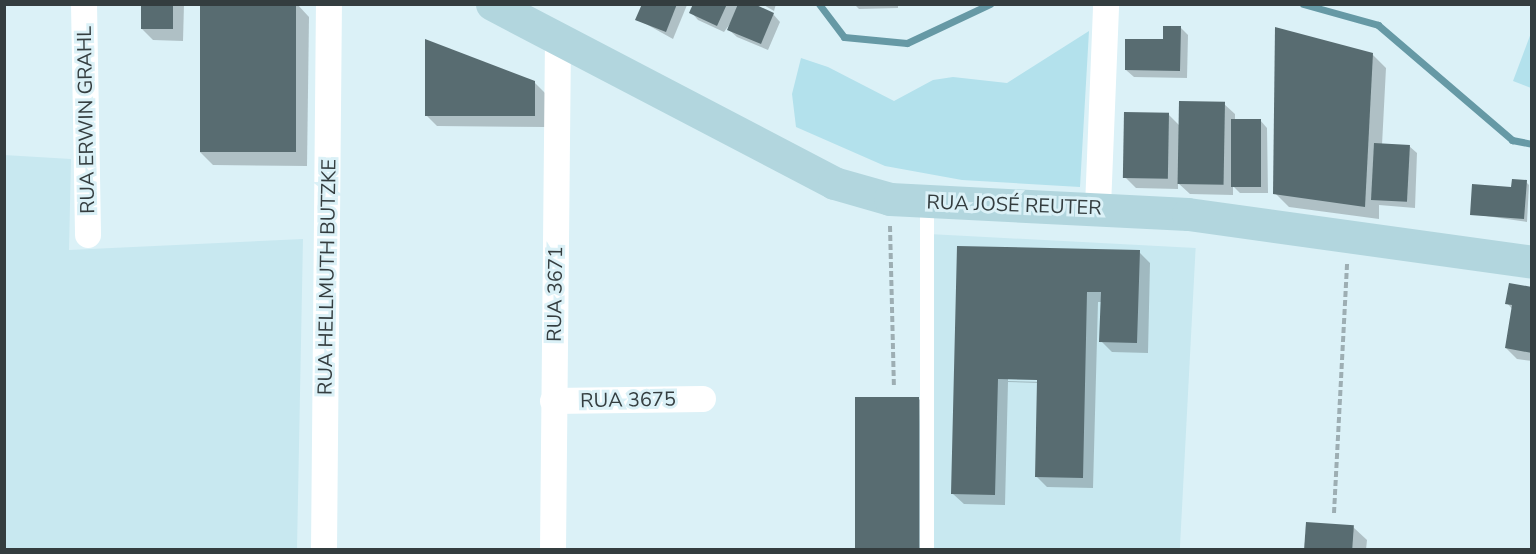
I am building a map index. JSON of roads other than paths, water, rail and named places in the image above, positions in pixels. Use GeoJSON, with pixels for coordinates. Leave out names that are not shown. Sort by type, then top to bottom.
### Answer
{"type":"FeatureCollection","features":[{"type":"Feature","properties":{"kind":"main road","name":"RUA JOSÉ REUTER"},"geometry":{"type":"LineString","coordinates":[[492,4],[537,22],[834,183],[890,199],[1098,207],[1349,234],[1532,262]]}},
{"type":"Feature","properties":{"kind":"street","name":"RUA ERWIN GRAHL"},"geometry":{"type":"LineString","coordinates":[[84,4],[88,235]]}},
{"type":"Feature","properties":{"kind":"street","name":"RUA HELLMUTH BUTZKE"},"geometry":{"type":"LineString","coordinates":[[324,549],[329,4]]}},
{"type":"Feature","properties":{"kind":"street"},"geometry":{"type":"LineString","coordinates":[[1098,207],[1106,4]]}},
{"type":"Feature","properties":{"kind":"street","name":"RUA 3671"},"geometry":{"type":"LineString","coordinates":[[537,22],[553,401],[553,549]]}},
{"type":"Feature","properties":{"kind":"street","name":"RUA 3675"},"geometry":{"type":"LineString","coordinates":[[553,401],[703,399]]}},
{"type":"Feature","properties":{"kind":"lane"},"geometry":{"type":"LineString","coordinates":[[927,202],[927,549]]}},
{"type":"Feature","properties":{"kind":"waterway"},"geometry":{"type":"LineString","coordinates":[[819,4],[844,37],[907,43],[990,4]]}},
{"type":"Feature","properties":{"kind":"waterway"},"geometry":{"type":"LineString","coordinates":[[1303,4],[1378,25],[1512,140],[1532,144]]}}]}
